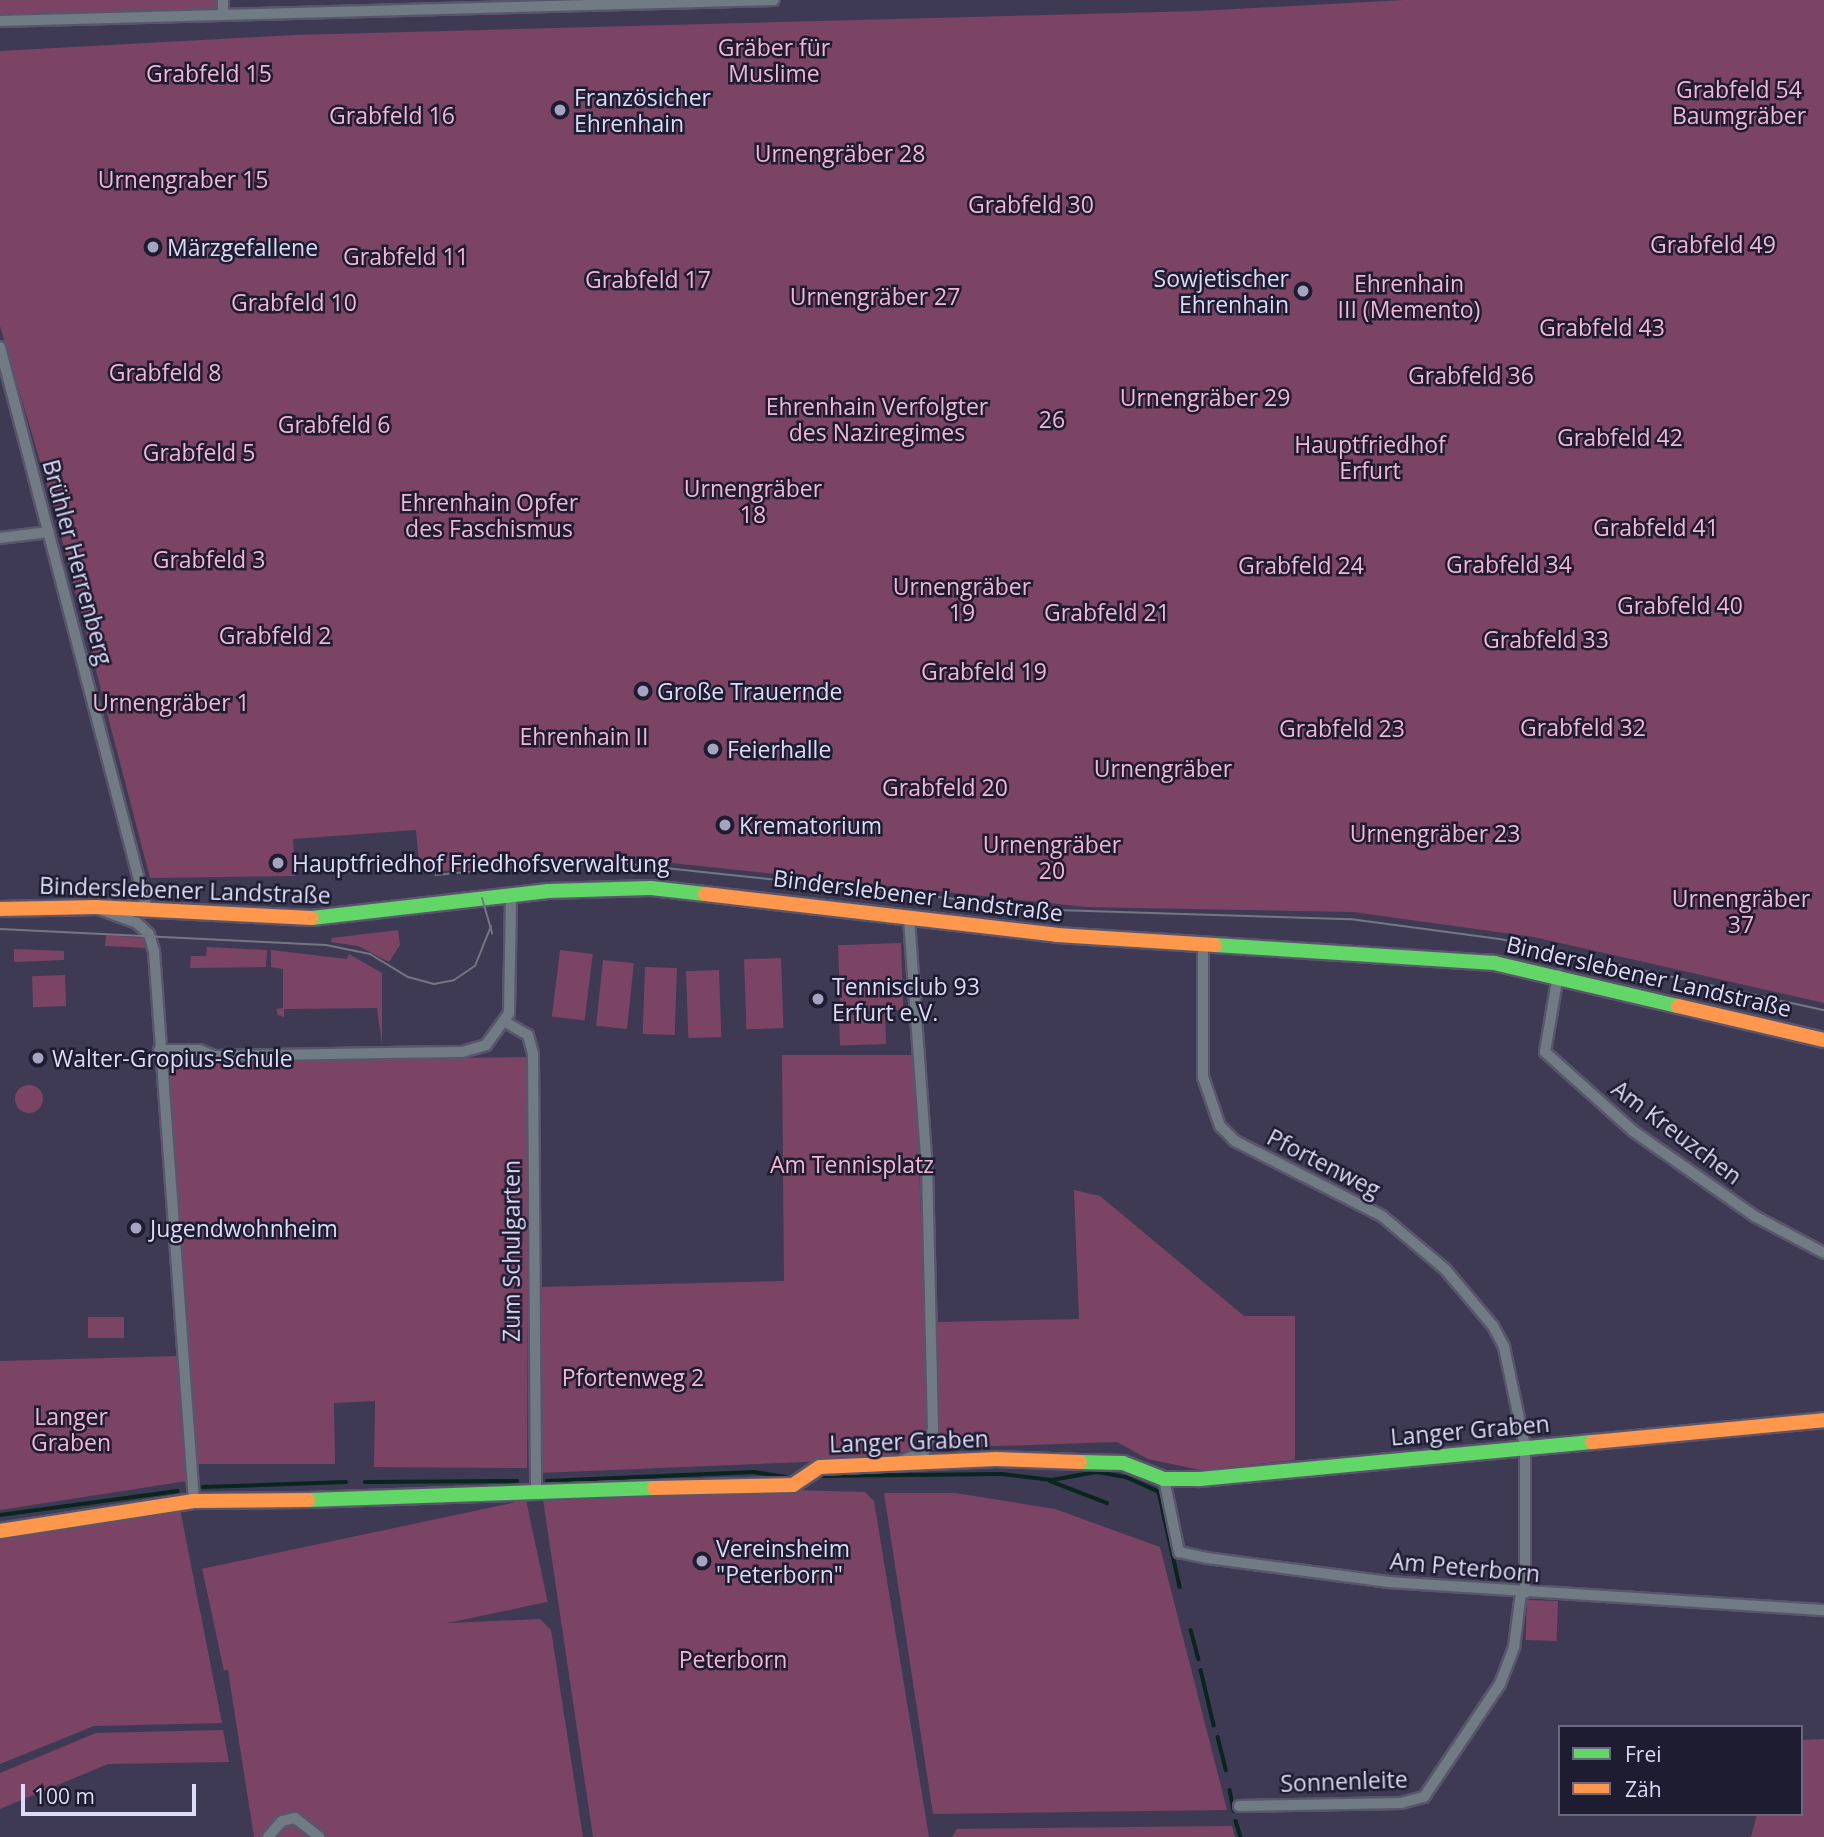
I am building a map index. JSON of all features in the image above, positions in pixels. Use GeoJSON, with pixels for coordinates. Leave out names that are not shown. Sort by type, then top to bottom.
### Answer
{"type":"FeatureCollection","features":[{"type":"Feature","properties":{"kind":"street"},"geometry":{"type":"LineString","coordinates":[[223,0],[223,15]]}},
{"type":"Feature","properties":{"kind":"street"},"geometry":{"type":"LineString","coordinates":[[0,21],[774,0]]}},
{"type":"Feature","properties":{"kind":"street","name":"Brühler Herrenberg"},"geometry":{"type":"LineString","coordinates":[[0,347],[147,910]]}},
{"type":"Feature","properties":{"kind":"street"},"geometry":{"type":"LineString","coordinates":[[0,538],[49,532]]}},
{"type":"Feature","properties":{"kind":"street","name":"Binderslebener Landstraße"},"geometry":{"type":"LineString","coordinates":[[0,909],[96,907],[280,920],[365,915],[511,894],[651,888],[909,918],[1203,945],[1494,963],[1558,975],[1824,1040]]}},
{"type":"Feature","properties":{"kind":"street"},"geometry":{"type":"LineString","coordinates":[[159,1051],[199,1050],[215,1056],[462,1052],[486,1045],[507,1023],[513,975],[511,894]]}},
{"type":"Feature","properties":{"kind":"street"},"geometry":{"type":"LineString","coordinates":[[96,907],[137,923],[150,936],[194,1501]]}},
{"type":"Feature","properties":{"kind":"street"},"geometry":{"type":"LineString","coordinates":[[883,1468],[924,1451],[933,1430],[926,1157],[909,918]]}},
{"type":"Feature","properties":{"kind":"street","name":"Pfortenweg"},"geometry":{"type":"LineString","coordinates":[[1203,945],[1203,1077],[1205,1096],[1220,1126],[1244,1146],[1351,1197],[1445,1269],[1493,1326],[1504,1348],[1525,1447],[1523,1593],[1514,1647],[1485,1706]]}},
{"type":"Feature","properties":{"kind":"street","name":"Am Kreuzchen"},"geometry":{"type":"LineString","coordinates":[[1558,975],[1545,1052],[1633,1131],[1756,1217],[1824,1253]]}},
{"type":"Feature","properties":{"kind":"street","name":"Zum Schulgarten"},"geometry":{"type":"LineString","coordinates":[[507,1023],[528,1035],[533,1054],[536,1494]]}},
{"type":"Feature","properties":{"kind":"street","name":"Langer Graben"},"geometry":{"type":"LineString","coordinates":[[0,1531],[194,1501],[536,1494],[793,1485],[820,1467],[883,1468],[1074,1460],[1123,1462],[1164,1479],[1824,1420]]}},
{"type":"Feature","properties":{"kind":"street","name":"Am Peterborn"},"geometry":{"type":"LineString","coordinates":[[1164,1479],[1179,1552],[1288,1570],[1523,1593],[1824,1610]]}},
{"type":"Feature","properties":{"kind":"street","name":"Sonnenleite"},"geometry":{"type":"LineString","coordinates":[[1239,1806],[1414,1801],[1432,1787],[1485,1706]]}},
{"type":"Feature","properties":{"kind":"street"},"geometry":{"type":"LineString","coordinates":[[268,1837],[282,1821],[295,1818],[319,1837]]}},
{"type":"Feature","properties":{"kind":"green space"},"geometry":{"type":"Polygon","coordinates":[[[0,0],[219,0],[219,3],[216,8],[0,17],[0,0]]]}},
{"type":"Feature","properties":{"kind":"green space","name":"Hauptfriedhof Erfurt"},"geometry":{"type":"Polygon","coordinates":[[[1404,0],[1824,0],[1824,1003],[1534,937],[1353,912],[1086,907],[615,857],[420,873],[416,830],[293,839],[295,876],[150,878],[53,505],[0,326],[0,51],[295,35],[1198,11],[1404,0]]]}},
{"type":"Feature","properties":{"kind":"green space"},"geometry":{"type":"Polygon","coordinates":[[[398,930],[400,945],[389,962],[358,946],[331,942],[332,938],[398,930]]]}},
{"type":"Feature","properties":{"kind":"green space"},"geometry":{"type":"Polygon","coordinates":[[[106,935],[146,938],[149,948],[105,946],[106,935]]]}},
{"type":"Feature","properties":{"kind":"green space"},"geometry":{"type":"Polygon","coordinates":[[[901,943],[903,1010],[840,1012],[838,945],[901,943]]]}},
{"type":"Feature","properties":{"kind":"green space"},"geometry":{"type":"Polygon","coordinates":[[[207,947],[267,950],[266,967],[190,968],[191,956],[206,956],[207,947]]]}},
{"type":"Feature","properties":{"kind":"green space"},"geometry":{"type":"Polygon","coordinates":[[[14,949],[64,951],[64,960],[14,962],[14,949]]]}},
{"type":"Feature","properties":{"kind":"green space"},"geometry":{"type":"Polygon","coordinates":[[[271,950],[347,959],[349,954],[382,973],[382,1044],[377,1008],[284,1009],[284,1017],[278,1015],[276,1009],[283,1008],[283,969],[271,967],[271,950]]]}},
{"type":"Feature","properties":{"kind":"green space"},"geometry":{"type":"Polygon","coordinates":[[[560,950],[593,954],[585,1021],[552,1017],[560,950]]]}},
{"type":"Feature","properties":{"kind":"green space"},"geometry":{"type":"Polygon","coordinates":[[[781,958],[783,1028],[746,1029],[744,959],[781,958]]]}},
{"type":"Feature","properties":{"kind":"green space"},"geometry":{"type":"Polygon","coordinates":[[[603,960],[634,963],[627,1029],[596,1026],[603,960]]]}},
{"type":"Feature","properties":{"kind":"green space"},"geometry":{"type":"Polygon","coordinates":[[[645,967],[677,968],[675,1035],[643,1034],[645,967]]]}},
{"type":"Feature","properties":{"kind":"green space"},"geometry":{"type":"Polygon","coordinates":[[[719,970],[721,1037],[688,1038],[686,971],[719,970]]]}},
{"type":"Feature","properties":{"kind":"green space"},"geometry":{"type":"Polygon","coordinates":[[[65,975],[66,1006],[33,1007],[32,976],[65,975]]]}},
{"type":"Feature","properties":{"kind":"green space"},"geometry":{"type":"Polygon","coordinates":[[[885,1014],[886,1044],[840,1046],[839,1016],[885,1014]]]}},
{"type":"Feature","properties":{"kind":"green space","name":"Pfortenweg 2"},"geometry":{"type":"Polygon","coordinates":[[[782,1055],[915,1055],[929,1430],[921,1447],[875,1459],[539,1473],[537,1287],[784,1281],[782,1055]]]}},
{"type":"Feature","properties":{"kind":"green space"},"geometry":{"type":"Polygon","coordinates":[[[529,1057],[527,1468],[374,1467],[375,1401],[334,1403],[335,1464],[197,1464],[165,1062],[529,1057]]]}},
{"type":"Feature","properties":{"kind":"green space"},"geometry":{"type":"Polygon","coordinates":[[[29,1085],[39,1089],[43,1099],[39,1109],[29,1113],[19,1109],[15,1099],[19,1089],[29,1085]]]}},
{"type":"Feature","properties":{"kind":"green space"},"geometry":{"type":"Polygon","coordinates":[[[1074,1190],[1100,1196],[1244,1316],[1295,1316],[1295,1460],[1200,1470],[1148,1459],[1117,1442],[938,1448],[937,1322],[1079,1319],[1074,1190]]]}},
{"type":"Feature","properties":{"kind":"green space"},"geometry":{"type":"Polygon","coordinates":[[[88,1317],[124,1317],[124,1338],[88,1338],[88,1317]]]}},
{"type":"Feature","properties":{"kind":"green space","name":"Langer Graben"},"geometry":{"type":"Polygon","coordinates":[[[178,1356],[187,1481],[0,1510],[0,1361],[178,1356]]]}},
{"type":"Feature","properties":{"kind":"green space","name":"Peterborn"},"geometry":{"type":"Polygon","coordinates":[[[719,1488],[865,1492],[874,1501],[929,1837],[593,1837],[543,1499],[719,1488]]]}},
{"type":"Feature","properties":{"kind":"green space"},"geometry":{"type":"Polygon","coordinates":[[[884,1493],[955,1493],[1055,1509],[1160,1547],[1227,1810],[933,1814],[884,1493]]]}},
{"type":"Feature","properties":{"kind":"green space"},"geometry":{"type":"Polygon","coordinates":[[[526,1500],[548,1602],[224,1671],[202,1569],[526,1500]]]}},
{"type":"Feature","properties":{"kind":"green space"},"geometry":{"type":"Polygon","coordinates":[[[180,1509],[222,1723],[94,1726],[0,1764],[0,1539],[180,1509]]]}},
{"type":"Feature","properties":{"kind":"green space"},"geometry":{"type":"Polygon","coordinates":[[[1527,1600],[1558,1601],[1557,1641],[1526,1640],[1527,1600]]]}},
{"type":"Feature","properties":{"kind":"green space"},"geometry":{"type":"Polygon","coordinates":[[[540,1619],[551,1630],[583,1837],[254,1837],[226,1658],[235,1639],[252,1632],[540,1619]]]}},
{"type":"Feature","properties":{"kind":"green space"},"geometry":{"type":"Polygon","coordinates":[[[223,1730],[229,1762],[108,1764],[0,1809],[0,1773],[96,1733],[223,1730]]]}},
{"type":"Feature","properties":{"kind":"green space"},"geometry":{"type":"Polygon","coordinates":[[[1824,1739],[1824,1837],[1751,1837],[1756,1816],[1803,1816],[1803,1740],[1824,1739]]]}},
{"type":"Feature","properties":{"kind":"green space"},"geometry":{"type":"Polygon","coordinates":[[[1232,1826],[1235,1837],[952,1837],[957,1829],[1232,1826]]]}},
{"type":"Feature","properties":{"kind":"waterway"},"geometry":{"type":"LineString","coordinates":[[547,1481],[754,1472],[786,1477]]}},
{"type":"Feature","properties":{"kind":"waterway"},"geometry":{"type":"LineString","coordinates":[[816,1476],[1002,1474],[1052,1480],[1097,1472],[1126,1477],[1159,1492],[1180,1587]]}},
{"type":"Feature","properties":{"kind":"waterway"},"geometry":{"type":"LineString","coordinates":[[365,1482],[517,1481]]}},
{"type":"Feature","properties":{"kind":"waterway"},"geometry":{"type":"LineString","coordinates":[[1050,1481],[1107,1503]]}},
{"type":"Feature","properties":{"kind":"waterway"},"geometry":{"type":"LineString","coordinates":[[203,1487],[346,1482]]}},
{"type":"Feature","properties":{"kind":"waterway"},"geometry":{"type":"LineString","coordinates":[[0,1515],[177,1491]]}},
{"type":"Feature","properties":{"kind":"waterway"},"geometry":{"type":"LineString","coordinates":[[1191,1630],[1199,1659]]}},
{"type":"Feature","properties":{"kind":"waterway"},"geometry":{"type":"LineString","coordinates":[[1201,1670],[1214,1725]]}},
{"type":"Feature","properties":{"kind":"waterway"},"geometry":{"type":"LineString","coordinates":[[1218,1737],[1226,1770]]}},
{"type":"Feature","properties":{"kind":"waterway"},"geometry":{"type":"LineString","coordinates":[[1230,1790],[1234,1811]]}},
{"type":"Feature","properties":{"kind":"waterway"},"geometry":{"type":"LineString","coordinates":[[1236,1821],[1241,1837]]}},
{"type":"Feature","properties":{"kind":"tram line"},"geometry":{"type":"LineString","coordinates":[[436,875],[545,864],[619,863],[1056,910],[1350,919],[1500,939],[1824,1010]]}},
{"type":"Feature","properties":{"kind":"tram line"},"geometry":{"type":"LineString","coordinates":[[482,898],[492,934]]}},
{"type":"Feature","properties":{"kind":"tram line"},"geometry":{"type":"LineString","coordinates":[[0,929],[326,945],[370,954],[408,977],[434,984],[454,980],[475,966],[491,926]]}},
{"type":"Feature","properties":{"kind":"traffic: fast"},"geometry":{"type":"LineString","coordinates":[[312,918],[548,891],[651,888],[705,894]]}},
{"type":"Feature","properties":{"kind":"traffic: fast"},"geometry":{"type":"LineString","coordinates":[[1215,945],[1494,963],[1678,1006]]}},
{"type":"Feature","properties":{"kind":"traffic: fast"},"geometry":{"type":"LineString","coordinates":[[1080,1462],[1123,1463],[1164,1479],[1199,1479],[1592,1442]]}},
{"type":"Feature","properties":{"kind":"traffic: fast"},"geometry":{"type":"LineString","coordinates":[[308,1500],[654,1488]]}},
{"type":"Feature","properties":{"kind":"traffic: slow"},"geometry":{"type":"LineString","coordinates":[[705,894],[1057,935],[1215,945]]}},
{"type":"Feature","properties":{"kind":"traffic: slow"},"geometry":{"type":"LineString","coordinates":[[0,909],[96,907],[312,918]]}},
{"type":"Feature","properties":{"kind":"traffic: slow"},"geometry":{"type":"LineString","coordinates":[[1678,1006],[1824,1040]]}},
{"type":"Feature","properties":{"kind":"traffic: slow"},"geometry":{"type":"LineString","coordinates":[[1592,1442],[1824,1420]]}},
{"type":"Feature","properties":{"kind":"traffic: slow"},"geometry":{"type":"LineString","coordinates":[[654,1488],[793,1485],[820,1467],[996,1459],[1080,1462]]}},
{"type":"Feature","properties":{"kind":"traffic: slow"},"geometry":{"type":"LineString","coordinates":[[0,1531],[194,1501],[308,1500]]}},
{"type":"Feature","properties":{"kind":"place","name":"Französicher Ehrenhain"},"geometry":{"type":"Point","coordinates":[560,110]}},
{"type":"Feature","properties":{"kind":"place","name":"Märzgefallene"},"geometry":{"type":"Point","coordinates":[153,247]}},
{"type":"Feature","properties":{"kind":"place","name":"Sowjetischer Ehrenhain"},"geometry":{"type":"Point","coordinates":[1303,291]}},
{"type":"Feature","properties":{"kind":"place","name":"Große Trauernde"},"geometry":{"type":"Point","coordinates":[643,691]}},
{"type":"Feature","properties":{"kind":"place","name":"Feierhalle"},"geometry":{"type":"Point","coordinates":[713,749]}},
{"type":"Feature","properties":{"kind":"place","name":"Krematorium"},"geometry":{"type":"Point","coordinates":[725,825]}},
{"type":"Feature","properties":{"kind":"place","name":"Hauptfriedhof Friedhofsverwaltung"},"geometry":{"type":"Point","coordinates":[278,863]}},
{"type":"Feature","properties":{"kind":"place","name":"Tennisclub 93 Erfurt e.V."},"geometry":{"type":"Point","coordinates":[818,999]}},
{"type":"Feature","properties":{"kind":"place","name":"Walter-Gropius-Schule"},"geometry":{"type":"Point","coordinates":[38,1058]}},
{"type":"Feature","properties":{"kind":"place","name":"Jugendwohnheim"},"geometry":{"type":"Point","coordinates":[136,1228]}},
{"type":"Feature","properties":{"kind":"place","name":"Vereinsheim \"Peterborn\""},"geometry":{"type":"Point","coordinates":[702,1561]}},
{"type":"Feature","properties":{"kind":"park label","name":"Gräber für Muslime"},"geometry":{"type":"Point","coordinates":[774,60]}},
{"type":"Feature","properties":{"kind":"park label","name":"Grabfeld 15"},"geometry":{"type":"Point","coordinates":[209,73]}},
{"type":"Feature","properties":{"kind":"park label","name":"Grabfeld 54 Baumgräber"},"geometry":{"type":"Point","coordinates":[1739,102]}},
{"type":"Feature","properties":{"kind":"park label","name":"Grabfeld 16"},"geometry":{"type":"Point","coordinates":[392,115]}},
{"type":"Feature","properties":{"kind":"park label","name":"Urnengräber 28"},"geometry":{"type":"Point","coordinates":[840,153]}},
{"type":"Feature","properties":{"kind":"park label","name":"Urnengraber 15"},"geometry":{"type":"Point","coordinates":[183,179]}},
{"type":"Feature","properties":{"kind":"park label","name":"Grabfeld 30"},"geometry":{"type":"Point","coordinates":[1031,204]}},
{"type":"Feature","properties":{"kind":"park label","name":"Grabfeld 49"},"geometry":{"type":"Point","coordinates":[1713,244]}},
{"type":"Feature","properties":{"kind":"park label","name":"Grabfeld 11"},"geometry":{"type":"Point","coordinates":[406,256]}},
{"type":"Feature","properties":{"kind":"park label","name":"Grabfeld 17"},"geometry":{"type":"Point","coordinates":[648,279]}},
{"type":"Feature","properties":{"kind":"park label","name":"Urnengräber 27"},"geometry":{"type":"Point","coordinates":[875,296]}},
{"type":"Feature","properties":{"kind":"park label","name":"Ehrenhain III (Memento)"},"geometry":{"type":"Point","coordinates":[1409,296]}},
{"type":"Feature","properties":{"kind":"park label","name":"Grabfeld 10"},"geometry":{"type":"Point","coordinates":[294,302]}},
{"type":"Feature","properties":{"kind":"park label","name":"Grabfeld 43"},"geometry":{"type":"Point","coordinates":[1602,327]}},
{"type":"Feature","properties":{"kind":"park label","name":"Grabfeld 8"},"geometry":{"type":"Point","coordinates":[165,372]}},
{"type":"Feature","properties":{"kind":"park label","name":"Grabfeld 36"},"geometry":{"type":"Point","coordinates":[1471,375]}},
{"type":"Feature","properties":{"kind":"park label","name":"Urnengräber 29"},"geometry":{"type":"Point","coordinates":[1205,397]}},
{"type":"Feature","properties":{"kind":"park label","name":"Ehrenhain Verfolgter des Naziregimes"},"geometry":{"type":"Point","coordinates":[877,419]}},
{"type":"Feature","properties":{"kind":"park label","name":"26"},"geometry":{"type":"Point","coordinates":[1052,419]}},
{"type":"Feature","properties":{"kind":"park label","name":"Grabfeld 6"},"geometry":{"type":"Point","coordinates":[334,424]}},
{"type":"Feature","properties":{"kind":"park label","name":"Grabfeld 42"},"geometry":{"type":"Point","coordinates":[1620,437]}},
{"type":"Feature","properties":{"kind":"park label","name":"Grabfeld 5"},"geometry":{"type":"Point","coordinates":[199,452]}},
{"type":"Feature","properties":{"kind":"park label","name":"Urnengräber 18"},"geometry":{"type":"Point","coordinates":[753,501]}},
{"type":"Feature","properties":{"kind":"park label","name":"Ehrenhain Opfer des Faschismus"},"geometry":{"type":"Point","coordinates":[489,515]}},
{"type":"Feature","properties":{"kind":"park label","name":"Grabfeld 41"},"geometry":{"type":"Point","coordinates":[1656,527]}},
{"type":"Feature","properties":{"kind":"park label","name":"Grabfeld 3"},"geometry":{"type":"Point","coordinates":[209,559]}},
{"type":"Feature","properties":{"kind":"park label","name":"Grabfeld 34"},"geometry":{"type":"Point","coordinates":[1509,564]}},
{"type":"Feature","properties":{"kind":"park label","name":"Grabfeld 24"},"geometry":{"type":"Point","coordinates":[1301,565]}},
{"type":"Feature","properties":{"kind":"park label","name":"Urnengräber 19"},"geometry":{"type":"Point","coordinates":[962,599]}},
{"type":"Feature","properties":{"kind":"park label","name":"Grabfeld 40"},"geometry":{"type":"Point","coordinates":[1680,605]}},
{"type":"Feature","properties":{"kind":"park label","name":"Grabfeld 21"},"geometry":{"type":"Point","coordinates":[1107,612]}},
{"type":"Feature","properties":{"kind":"park label","name":"Grabfeld 2"},"geometry":{"type":"Point","coordinates":[275,635]}},
{"type":"Feature","properties":{"kind":"park label","name":"Grabfeld 33"},"geometry":{"type":"Point","coordinates":[1546,639]}},
{"type":"Feature","properties":{"kind":"park label","name":"Grabfeld 19"},"geometry":{"type":"Point","coordinates":[984,671]}},
{"type":"Feature","properties":{"kind":"park label","name":"Urnengräber 1"},"geometry":{"type":"Point","coordinates":[171,702]}},
{"type":"Feature","properties":{"kind":"park label","name":"Grabfeld 32"},"geometry":{"type":"Point","coordinates":[1583,727]}},
{"type":"Feature","properties":{"kind":"park label","name":"Grabfeld 23"},"geometry":{"type":"Point","coordinates":[1342,728]}},
{"type":"Feature","properties":{"kind":"park label","name":"Ehrenhain II"},"geometry":{"type":"Point","coordinates":[584,736]}},
{"type":"Feature","properties":{"kind":"park label","name":"Urnengräber"},"geometry":{"type":"Point","coordinates":[1163,768]}},
{"type":"Feature","properties":{"kind":"park label","name":"Grabfeld 20"},"geometry":{"type":"Point","coordinates":[945,787]}},
{"type":"Feature","properties":{"kind":"park label","name":"Urnengräber 23"},"geometry":{"type":"Point","coordinates":[1435,833]}},
{"type":"Feature","properties":{"kind":"park label","name":"Urnengräber 20"},"geometry":{"type":"Point","coordinates":[1052,857]}},
{"type":"Feature","properties":{"kind":"park label","name":"Urnengräber 37"},"geometry":{"type":"Point","coordinates":[1741,911]}},
{"type":"Feature","properties":{"kind":"park label","name":"Am Tennisplatz"},"geometry":{"type":"Point","coordinates":[852,1164]}}]}
